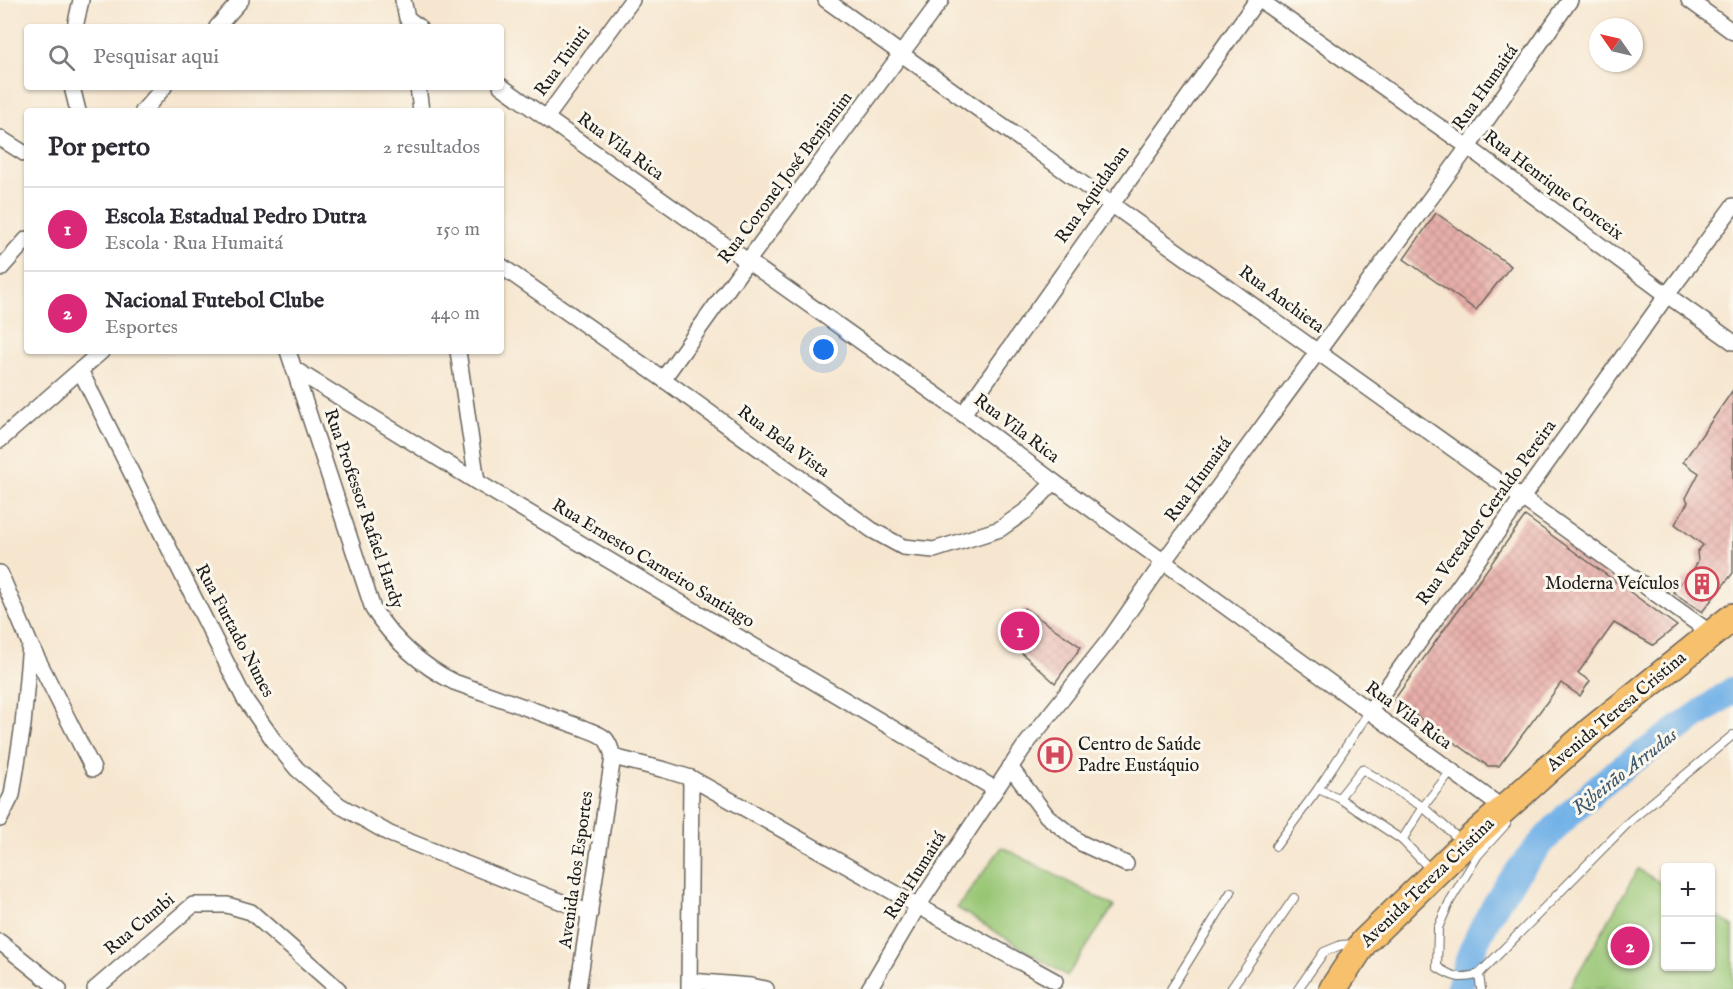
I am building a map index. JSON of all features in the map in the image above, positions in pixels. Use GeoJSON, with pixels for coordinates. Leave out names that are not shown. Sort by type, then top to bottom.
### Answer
{"type":"FeatureCollection","features":[{"type":"Feature","properties":{"kind":"highway","name":"Avenida Teresa Cristina"},"geometry":{"type":"LineString","coordinates":[[1506,815],[1592,730],[1733,617]]}},
{"type":"Feature","properties":{"kind":"highway","name":"Avenida Tereza Cristina"},"geometry":{"type":"LineString","coordinates":[[1334,989],[1364,942],[1465,844],[1506,815]]}},
{"type":"Feature","properties":{"kind":"street"},"geometry":{"type":"LineString","coordinates":[[76,24],[81,0]]}},
{"type":"Feature","properties":{"kind":"street"},"geometry":{"type":"LineString","coordinates":[[221,24],[241,0]]}},
{"type":"Feature","properties":{"kind":"street"},"geometry":{"type":"LineString","coordinates":[[403,0],[411,24]]}},
{"type":"Feature","properties":{"kind":"street","name":"Rua Tuiuti"},"geometry":{"type":"LineString","coordinates":[[546,118],[632,0]]}},
{"type":"Feature","properties":{"kind":"street","name":"Rua Anchieta"},"geometry":{"type":"LineString","coordinates":[[826,0],[1712,634]]}},
{"type":"Feature","properties":{"kind":"street","name":"Rua Coronel José Benjamim"},"geometry":{"type":"LineString","coordinates":[[663,379],[941,0]]}},
{"type":"Feature","properties":{"kind":"street","name":"Rua Henrique Gorceix"},"geometry":{"type":"LineString","coordinates":[[1259,0],[1468,147],[1733,342]]}},
{"type":"Feature","properties":{"kind":"street","name":"Rua Aquidaban"},"geometry":{"type":"LineString","coordinates":[[963,414],[1259,0]]}},
{"type":"Feature","properties":{"kind":"street","name":"Rua Humaitá"},"geometry":{"type":"LineString","coordinates":[[869,989],[918,906],[1024,747],[1110,639],[1164,561],[1468,147],[1570,0]]}},
{"type":"Feature","properties":{"kind":"street"},"geometry":{"type":"LineString","coordinates":[[1689,0],[1733,32]]}},
{"type":"Feature","properties":{"kind":"street","name":"Rua Vila Rica"},"geometry":{"type":"LineString","coordinates":[[504,88],[963,414],[1451,771],[1506,815]]}},
{"type":"Feature","properties":{"kind":"street"},"geometry":{"type":"LineString","coordinates":[[73,90],[77,108]]}},
{"type":"Feature","properties":{"kind":"street"},"geometry":{"type":"LineString","coordinates":[[146,108],[161,90]]}},
{"type":"Feature","properties":{"kind":"street"},"geometry":{"type":"LineString","coordinates":[[418,90],[422,108]]}},
{"type":"Feature","properties":{"kind":"street"},"geometry":{"type":"LineString","coordinates":[[0,138],[24,153]]}},
{"type":"Feature","properties":{"kind":"street","name":"Rua Vereador Geraldo Pereira"},"geometry":{"type":"LineString","coordinates":[[1369,712],[1733,206]]}},
{"type":"Feature","properties":{"kind":"street"},"geometry":{"type":"LineString","coordinates":[[0,269],[24,242]]}},
{"type":"Feature","properties":{"kind":"street","name":"Rua Bela Vista"},"geometry":{"type":"LineString","coordinates":[[504,268],[663,379],[872,530],[903,547],[934,550],[1000,529],[1027,510],[1054,482]]}},
{"type":"Feature","properties":{"kind":"street"},"geometry":{"type":"LineString","coordinates":[[0,440],[99,354]]}},
{"type":"Feature","properties":{"kind":"street","name":"Rua Professor Rafael Hardy"},"geometry":{"type":"LineString","coordinates":[[289,354],[374,609],[383,624],[407,651],[435,673],[601,735],[610,743],[613,758]]}},
{"type":"Feature","properties":{"kind":"street"},"geometry":{"type":"LineString","coordinates":[[458,354],[477,482]]}},
{"type":"Feature","properties":{"kind":"street","name":"Rua Ernesto Carneiro Santiago"},"geometry":{"type":"LineString","coordinates":[[294,369],[477,482],[995,789]]}},
{"type":"Feature","properties":{"kind":"street","name":"Rua Furtado Nunes"},"geometry":{"type":"LineString","coordinates":[[80,370],[244,698],[297,769],[339,805],[390,834],[590,913]]}},
{"type":"Feature","properties":{"kind":"street"},"geometry":{"type":"LineString","coordinates":[[0,573],[30,644],[93,770]]}},
{"type":"Feature","properties":{"kind":"street"},"geometry":{"type":"LineString","coordinates":[[0,819],[12,795],[23,725],[30,644]]}},
{"type":"Feature","properties":{"kind":"street"},"geometry":{"type":"LineString","coordinates":[[613,758],[691,778],[1056,981]]}},
{"type":"Feature","properties":{"kind":"street","name":"Avenida dos Esportes"},"geometry":{"type":"LineString","coordinates":[[578,989],[613,758]]}},
{"type":"Feature","properties":{"kind":"street"},"geometry":{"type":"LineString","coordinates":[[1010,767],[1047,816],[1081,843],[1126,864]]}},
{"type":"Feature","properties":{"kind":"street"},"geometry":{"type":"LineString","coordinates":[[691,778],[689,985],[751,986],[766,989]]}},
{"type":"Feature","properties":{"kind":"street","name":"Rua Cumbi"},"geometry":{"type":"LineString","coordinates":[[94,989],[193,905],[227,905],[251,912],[338,989]]}},
{"type":"Feature","properties":{"kind":"street"},"geometry":{"type":"LineString","coordinates":[[0,942],[59,989]]}},
{"type":"Feature","properties":{"kind":"lane","name":"Rua Vereador Geraldo Pereira"},"geometry":{"type":"LineString","coordinates":[[1276,846],[1318,789],[1369,712]]}},
{"type":"Feature","properties":{"kind":"lane"},"geometry":{"type":"LineString","coordinates":[[1531,796],[1592,730]]}},
{"type":"Feature","properties":{"kind":"lane"},"geometry":{"type":"LineString","coordinates":[[1506,815],[1450,901],[1438,928],[1437,967],[1450,976],[1470,977],[1478,974],[1631,820],[1733,735]]}},
{"type":"Feature","properties":{"kind":"lane"},"geometry":{"type":"LineString","coordinates":[[1339,798],[1362,768],[1423,807],[1465,844]]}},
{"type":"Feature","properties":{"kind":"lane"},"geometry":{"type":"LineString","coordinates":[[1402,840],[1423,807],[1451,771]]}},
{"type":"Feature","properties":{"kind":"lane"},"geometry":{"type":"LineString","coordinates":[[1318,789],[1339,798],[1402,840],[1434,873]]}},
{"type":"Feature","properties":{"kind":"lane"},"geometry":{"type":"LineString","coordinates":[[1171,989],[1231,892]]}},
{"type":"Feature","properties":{"kind":"lane"},"geometry":{"type":"LineString","coordinates":[[1231,989],[1294,898]]}},
{"type":"Feature","properties":{"kind":"lane"},"geometry":{"type":"LineString","coordinates":[[1298,989],[1324,952],[1341,945],[1364,942]]}},
{"type":"Feature","properties":{"kind":"lane"},"geometry":{"type":"LineString","coordinates":[[1478,974],[1481,989]]}},
{"type":"Feature","properties":{"kind":"green space"},"geometry":{"type":"Polygon","coordinates":[[[1002,847],[1114,906],[1067,976],[957,908],[1002,847]]]}},
{"type":"Feature","properties":{"kind":"green space"},"geometry":{"type":"Polygon","coordinates":[[[1638,869],[1661,883],[1661,971],[1715,971],[1715,915],[1733,926],[1733,989],[1569,989],[1638,869]]]}},
{"type":"Feature","properties":{"kind":"building"},"geometry":{"type":"Polygon","coordinates":[[[1436,213],[1511,266],[1476,310],[1404,259],[1436,213]]]}},
{"type":"Feature","properties":{"kind":"building"},"geometry":{"type":"Polygon","coordinates":[[[1733,390],[1733,573],[1702,612],[1673,592],[1687,575],[1690,576],[1698,561],[1697,552],[1703,545],[1675,524],[1688,502],[1686,498],[1699,473],[1683,462],[1733,390]]]}},
{"type":"Feature","properties":{"kind":"building"},"geometry":{"type":"Polygon","coordinates":[[[1525,516],[1677,626],[1653,645],[1614,623],[1578,673],[1590,681],[1580,696],[1561,683],[1499,766],[1488,766],[1394,700],[1525,516]]]}},
{"type":"Feature","properties":{"kind":"building"},"geometry":{"type":"Polygon","coordinates":[[[1024,608],[1081,647],[1055,683],[1006,639],[1024,608]]]}},
{"type":"Feature","properties":{"kind":"waterway","name":"Ribeirão Arrudas"},"geometry":{"type":"LineString","coordinates":[[1459,989],[1469,959],[1497,902],[1535,850],[1603,783],[1733,690]]}},
{"type":"Feature","properties":{"kind":"place","name":"Moderna Veículos"},"geometry":{"type":"Point","coordinates":[1702,584]}},
{"type":"Feature","properties":{"kind":"place","name":"Escola Estadual Pedro Dutra"},"geometry":{"type":"Point","coordinates":[1020,631]}},
{"type":"Feature","properties":{"kind":"place","name":"Centro de Saúde Padre Eustáquio"},"geometry":{"type":"Point","coordinates":[1055,755]}},
{"type":"Feature","properties":{"kind":"place","name":"Nacional Futebol Clube"},"geometry":{"type":"Point","coordinates":[1630,946]}}]}
